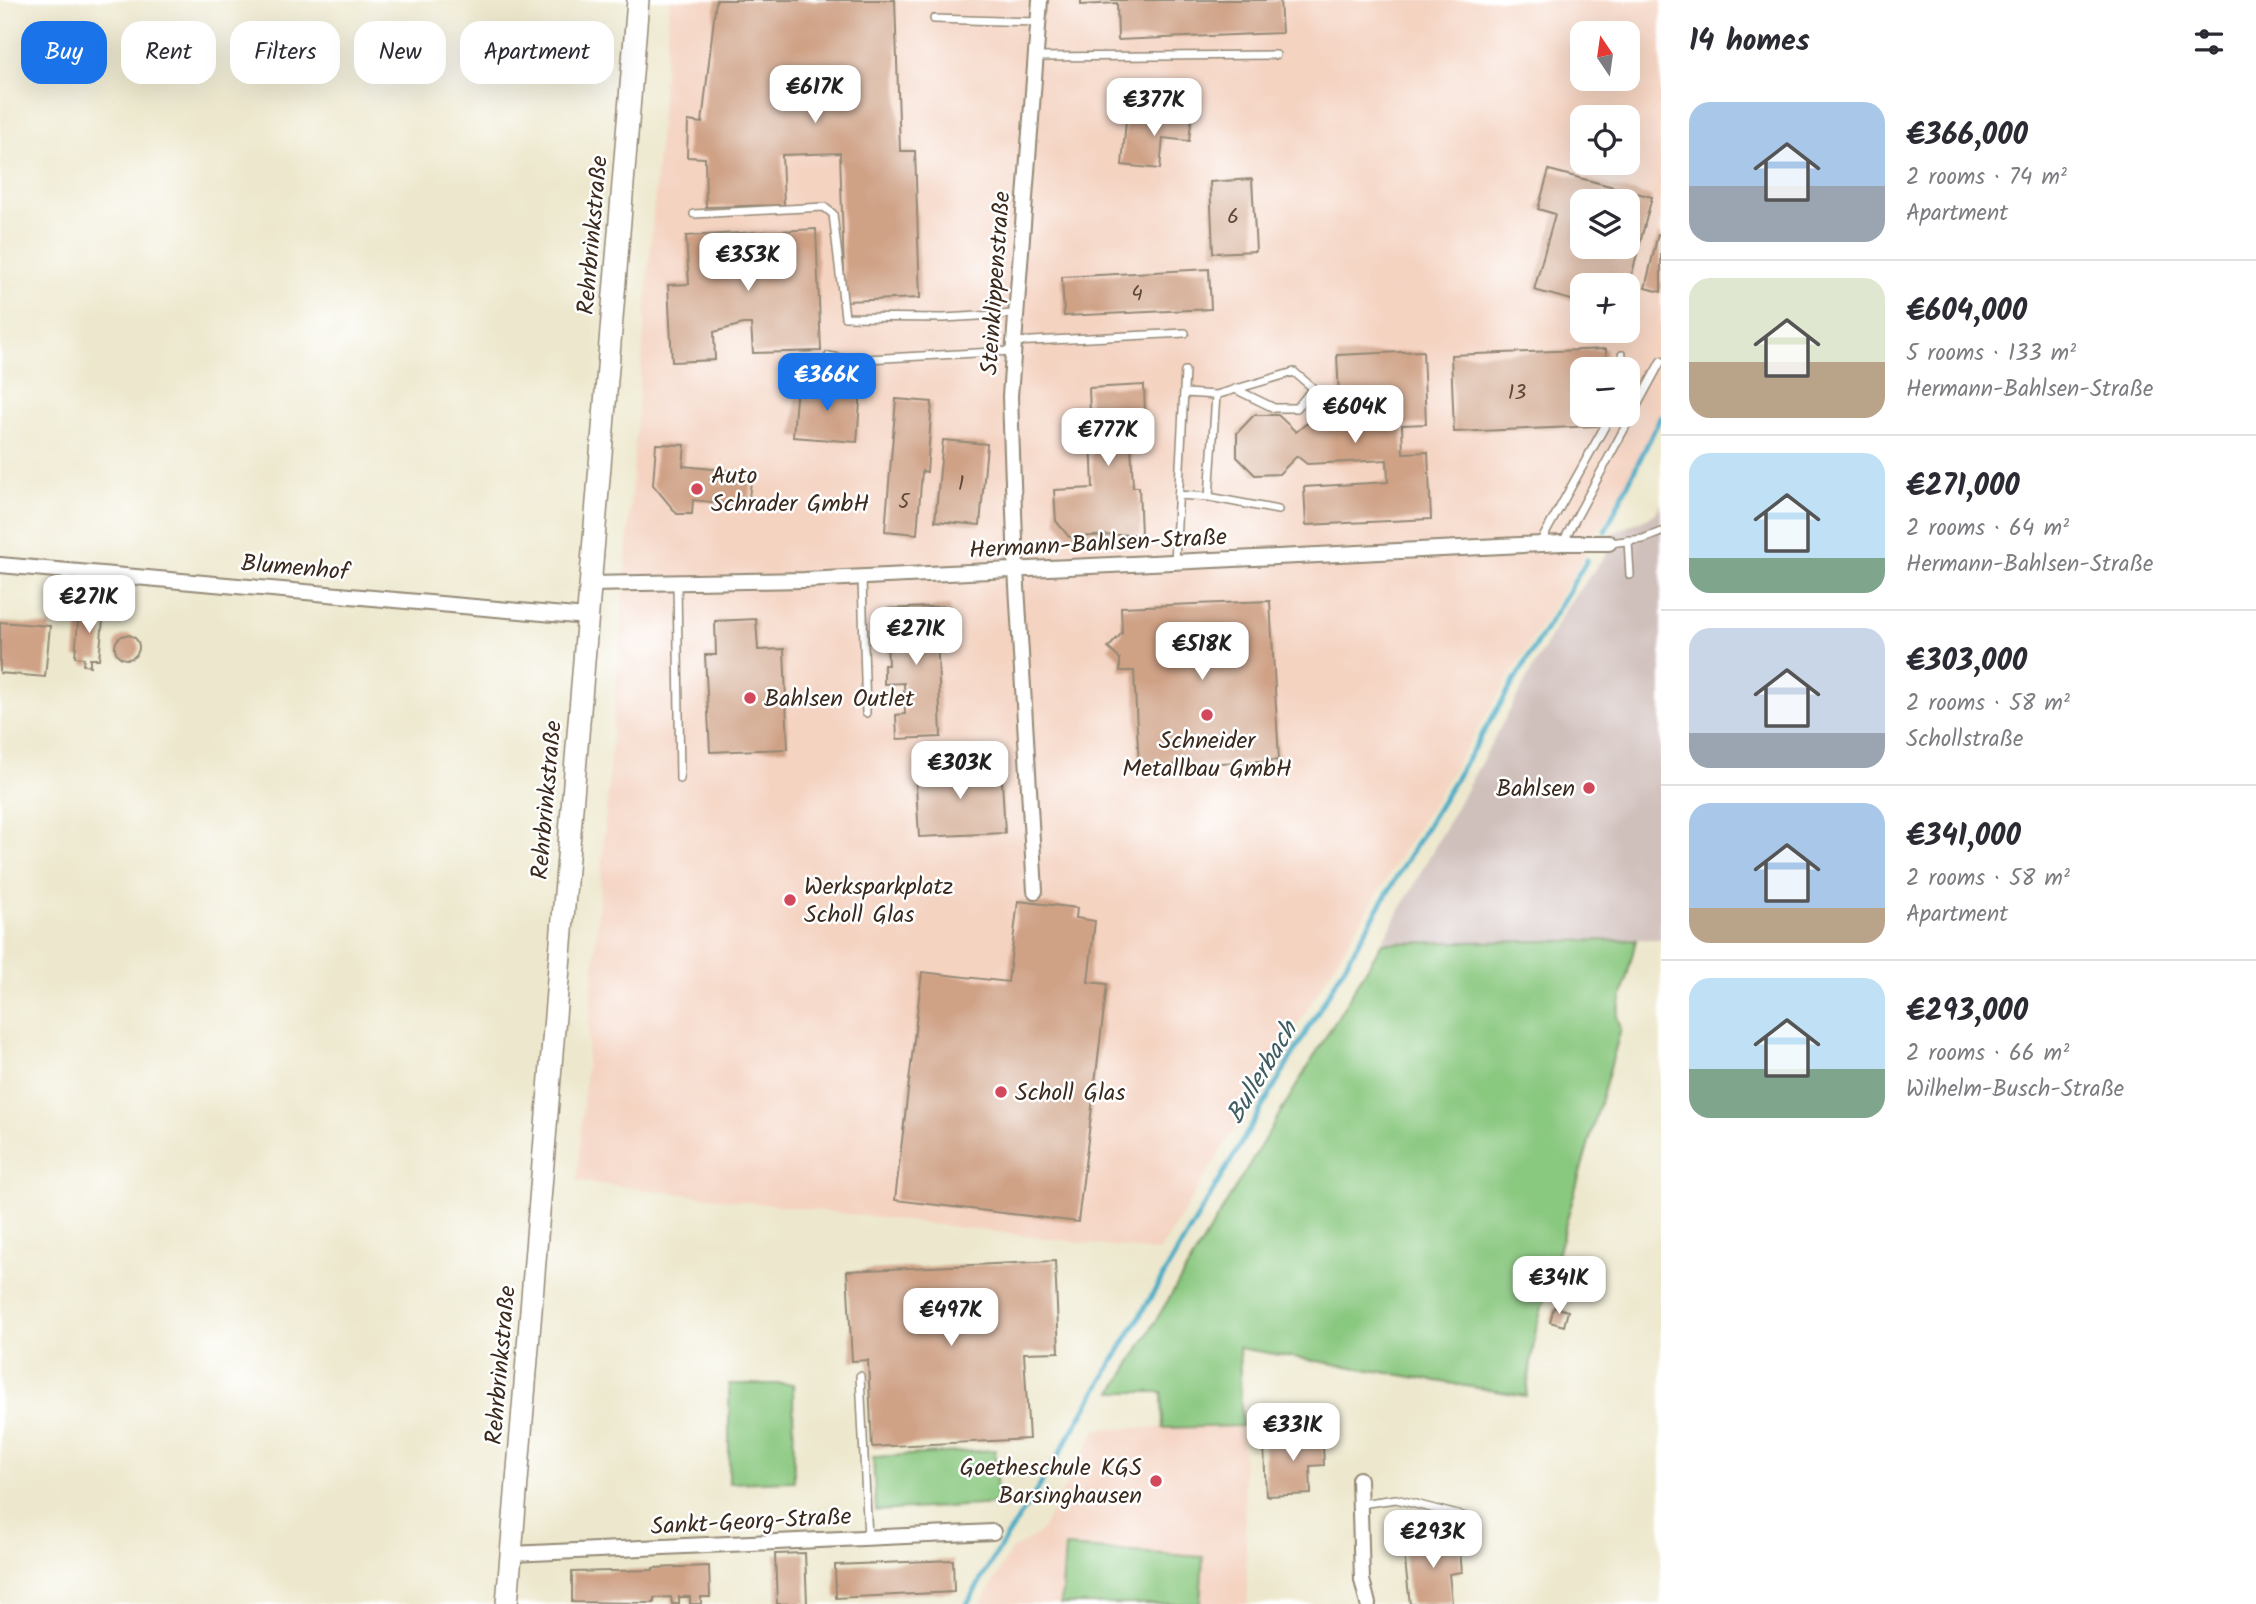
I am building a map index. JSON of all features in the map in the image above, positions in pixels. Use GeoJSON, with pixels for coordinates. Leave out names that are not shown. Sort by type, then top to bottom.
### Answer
{"type":"FeatureCollection","features":[{"type":"Feature","properties":{"kind":"main road","name":"Rehrbrinkstraße"},"geometry":{"type":"LineString","coordinates":[[507,1604],[638,0]]}},
{"type":"Feature","properties":{"kind":"street","name":"Steinklippenstraße"},"geometry":{"type":"LineString","coordinates":[[1035,891],[1016,569],[1010,396],[1014,314],[1040,0]]}},
{"type":"Feature","properties":{"kind":"street","name":"Hermann-Bahlsen-Straße"},"geometry":{"type":"LineString","coordinates":[[590,584],[862,577],[1540,544],[1609,543]]}},
{"type":"Feature","properties":{"kind":"street","name":"Blumenhof"},"geometry":{"type":"LineString","coordinates":[[0,565],[587,617]]}},
{"type":"Feature","properties":{"kind":"street"},"geometry":{"type":"LineString","coordinates":[[1359,1479],[1362,1580],[1368,1604]]}},
{"type":"Feature","properties":{"kind":"street","name":"Sankt-Georg-Straße"},"geometry":{"type":"LineString","coordinates":[[511,1554],[993,1532]]}},
{"type":"Feature","properties":{"kind":"lane"},"geometry":{"type":"LineString","coordinates":[[934,19],[1038,22]]}},
{"type":"Feature","properties":{"kind":"lane"},"geometry":{"type":"LineString","coordinates":[[1036,57],[1276,55]]}},
{"type":"Feature","properties":{"kind":"lane"},"geometry":{"type":"LineString","coordinates":[[694,214],[824,207],[833,214],[845,317],[943,318],[1014,314]]}},
{"type":"Feature","properties":{"kind":"lane"},"geometry":{"type":"LineString","coordinates":[[829,356],[849,360],[1185,333]]}},
{"type":"Feature","properties":{"kind":"lane"},"geometry":{"type":"LineString","coordinates":[[1562,543],[1661,361]]}},
{"type":"Feature","properties":{"kind":"lane"},"geometry":{"type":"LineString","coordinates":[[1175,562],[1185,371]]}},
{"type":"Feature","properties":{"kind":"lane"},"geometry":{"type":"LineString","coordinates":[[1185,393],[1216,395],[1235,389],[1294,372],[1313,388],[1297,408],[1274,408],[1235,389]]}},
{"type":"Feature","properties":{"kind":"lane"},"geometry":{"type":"LineString","coordinates":[[1209,497],[1216,395]]}},
{"type":"Feature","properties":{"kind":"lane"},"geometry":{"type":"LineString","coordinates":[[1540,544],[1604,427]]}},
{"type":"Feature","properties":{"kind":"lane"},"geometry":{"type":"LineString","coordinates":[[1178,495],[1209,497],[1278,510]]}},
{"type":"Feature","properties":{"kind":"lane"},"geometry":{"type":"LineString","coordinates":[[1609,543],[1643,539],[1661,532]]}},
{"type":"Feature","properties":{"kind":"lane"},"geometry":{"type":"LineString","coordinates":[[1628,541],[1630,575]]}},
{"type":"Feature","properties":{"kind":"lane"},"geometry":{"type":"LineString","coordinates":[[862,577],[866,713]]}},
{"type":"Feature","properties":{"kind":"lane"},"geometry":{"type":"LineString","coordinates":[[677,583],[680,779]]}},
{"type":"Feature","properties":{"kind":"lane"},"geometry":{"type":"LineString","coordinates":[[860,1376],[868,1538]]}},
{"type":"Feature","properties":{"kind":"lane"},"geometry":{"type":"LineString","coordinates":[[1360,1504],[1396,1499],[1478,1520]]}},
{"type":"Feature","properties":{"kind":"shaded area"},"geometry":{"type":"Polygon","coordinates":[[[670,0],[1661,0],[1661,419],[1605,521],[1159,1252],[577,1181],[670,0]]]}},
{"type":"Feature","properties":{"kind":"shaded area","name":"Bahlsen"},"geometry":{"type":"Polygon","coordinates":[[[1661,503],[1661,939],[1382,943],[1567,606],[1607,553],[1611,534],[1655,514],[1661,503]]]}},
{"type":"Feature","properties":{"kind":"shaded area","name":"Goetheschule KGS Barsinghausen"},"geometry":{"type":"Polygon","coordinates":[[[1242,1426],[1248,1604],[981,1604],[1011,1550],[1040,1533],[1097,1429],[1242,1426]]]}},
{"type":"Feature","properties":{"kind":"green space"},"geometry":{"type":"Polygon","coordinates":[[[1636,940],[1617,1016],[1621,1029],[1536,1329],[1526,1396],[1239,1348],[1242,1426],[1163,1428],[1162,1392],[1113,1392],[1382,943],[1636,940]]]}},
{"type":"Feature","properties":{"kind":"green space"},"geometry":{"type":"Polygon","coordinates":[[[729,1384],[793,1384],[794,1481],[729,1483],[729,1384]]]}},
{"type":"Feature","properties":{"kind":"green space"},"geometry":{"type":"Polygon","coordinates":[[[995,1450],[997,1504],[876,1511],[873,1457],[995,1450]]]}},
{"type":"Feature","properties":{"kind":"green space"},"geometry":{"type":"Polygon","coordinates":[[[1065,1547],[1203,1557],[1200,1604],[1061,1604],[1065,1547]]]}},
{"type":"Feature","properties":{"kind":"building"},"geometry":{"type":"Polygon","coordinates":[[[716,0],[895,0],[900,151],[915,151],[920,298],[845,301],[840,153],[782,155],[784,205],[706,207],[705,158],[687,157],[688,121],[702,123],[716,0]]]}},
{"type":"Feature","properties":{"kind":"building"},"geometry":{"type":"Polygon","coordinates":[[[1081,0],[1280,0],[1282,33],[1118,40],[1117,3],[1081,5],[1081,0]]]}},
{"type":"Feature","properties":{"kind":"building"},"geometry":{"type":"Polygon","coordinates":[[[1157,109],[1192,113],[1189,141],[1163,138],[1160,169],[1122,165],[1126,120],[1156,123],[1157,109]]]}},
{"type":"Feature","properties":{"kind":"building"},"geometry":{"type":"Polygon","coordinates":[[[1549,170],[1621,189],[1570,189],[1570,259],[1636,259],[1632,273],[1570,273],[1570,300],[1534,290],[1555,214],[1538,209],[1549,170]]]}},
{"type":"Feature","properties":{"kind":"building"},"geometry":{"type":"Polygon","coordinates":[[[1252,179],[1256,251],[1213,253],[1210,182],[1252,179]]]}},
{"type":"Feature","properties":{"kind":"building"},"geometry":{"type":"Polygon","coordinates":[[[1640,194],[1652,197],[1640,243],[1640,194]]]}},
{"type":"Feature","properties":{"kind":"building"},"geometry":{"type":"Polygon","coordinates":[[[816,229],[821,351],[753,353],[751,324],[743,324],[714,332],[715,360],[672,362],[668,285],[689,284],[686,236],[816,229]]]}},
{"type":"Feature","properties":{"kind":"building"},"geometry":{"type":"Polygon","coordinates":[[[1658,234],[1661,234],[1661,292],[1645,288],[1658,234]]]}},
{"type":"Feature","properties":{"kind":"building"},"geometry":{"type":"Polygon","coordinates":[[[1209,269],[1211,309],[1064,316],[1062,277],[1209,269]]]}},
{"type":"Feature","properties":{"kind":"building"},"geometry":{"type":"Polygon","coordinates":[[[1606,349],[1606,357],[1570,357],[1570,427],[1573,427],[1454,432],[1451,355],[1606,349]]]}},
{"type":"Feature","properties":{"kind":"building"},"geometry":{"type":"Polygon","coordinates":[[[1423,351],[1426,424],[1402,425],[1403,453],[1428,452],[1431,519],[1306,525],[1304,487],[1388,482],[1387,460],[1307,464],[1297,456],[1279,474],[1255,475],[1237,457],[1237,433],[1254,415],[1278,415],[1296,432],[1306,424],[1385,420],[1384,394],[1339,396],[1337,355],[1423,351]]]}},
{"type":"Feature","properties":{"kind":"building"},"geometry":{"type":"Polygon","coordinates":[[[797,384],[861,388],[857,442],[793,437],[797,384]]]}},
{"type":"Feature","properties":{"kind":"building"},"geometry":{"type":"Polygon","coordinates":[[[1144,385],[1146,442],[1131,443],[1133,487],[1139,487],[1141,534],[1069,537],[1056,521],[1054,490],[1093,488],[1089,388],[1144,385]]]}},
{"type":"Feature","properties":{"kind":"building"},"geometry":{"type":"Polygon","coordinates":[[[896,399],[932,402],[927,472],[922,471],[917,534],[885,531],[896,399]]]}},
{"type":"Feature","properties":{"kind":"building"},"geometry":{"type":"Polygon","coordinates":[[[943,440],[987,444],[980,525],[935,521],[943,440]]]}},
{"type":"Feature","properties":{"kind":"building"},"geometry":{"type":"Polygon","coordinates":[[[656,444],[685,445],[683,466],[752,473],[748,506],[693,500],[692,514],[677,514],[653,485],[656,444]]]}},
{"type":"Feature","properties":{"kind":"building"},"geometry":{"type":"Polygon","coordinates":[[[1270,601],[1279,760],[1139,767],[1134,671],[1120,671],[1120,659],[1108,648],[1122,633],[1121,607],[1270,601]]]}},
{"type":"Feature","properties":{"kind":"building"},"geometry":{"type":"Polygon","coordinates":[[[950,606],[951,628],[937,629],[941,737],[897,739],[896,715],[905,714],[904,683],[884,684],[884,665],[888,665],[886,609],[950,606]]]}},
{"type":"Feature","properties":{"kind":"building"},"geometry":{"type":"Polygon","coordinates":[[[79,608],[104,610],[99,659],[90,659],[90,666],[83,665],[84,658],[75,657],[79,608]]]}},
{"type":"Feature","properties":{"kind":"building"},"geometry":{"type":"Polygon","coordinates":[[[756,619],[758,650],[784,649],[788,749],[710,752],[705,655],[716,655],[715,621],[756,619]]]}},
{"type":"Feature","properties":{"kind":"building"},"geometry":{"type":"Polygon","coordinates":[[[0,622],[50,626],[45,677],[0,673],[0,622]]]}},
{"type":"Feature","properties":{"kind":"building"},"geometry":{"type":"Polygon","coordinates":[[[127,635],[138,642],[139,647],[132,658],[127,659],[116,652],[115,647],[122,636],[127,635]]]}},
{"type":"Feature","properties":{"kind":"building"},"geometry":{"type":"Polygon","coordinates":[[[1001,764],[1005,833],[919,837],[915,769],[1001,764]]]}},
{"type":"Feature","properties":{"kind":"building","name":"Scholl Glas"},"geometry":{"type":"Polygon","coordinates":[[[1018,901],[1077,908],[1076,918],[1095,921],[1088,982],[1107,984],[1078,1222],[895,1200],[922,972],[1008,982],[1018,901]]]}},
{"type":"Feature","properties":{"kind":"building"},"geometry":{"type":"Polygon","coordinates":[[[1055,1261],[1059,1352],[1024,1353],[1029,1439],[872,1447],[868,1360],[852,1361],[847,1271],[1055,1261]]]}},
{"type":"Feature","properties":{"kind":"building"},"geometry":{"type":"Polygon","coordinates":[[[1554,1307],[1568,1311],[1564,1326],[1550,1322],[1554,1307]]]}},
{"type":"Feature","properties":{"kind":"building"},"geometry":{"type":"Polygon","coordinates":[[[1322,1428],[1324,1465],[1310,1466],[1311,1494],[1266,1496],[1264,1446],[1291,1445],[1290,1429],[1322,1428]]]}},
{"type":"Feature","properties":{"kind":"building"},"geometry":{"type":"Polygon","coordinates":[[[1458,1532],[1462,1572],[1449,1574],[1452,1602],[1410,1604],[1404,1553],[1431,1549],[1430,1535],[1458,1532]]]}},
{"type":"Feature","properties":{"kind":"building"},"geometry":{"type":"Polygon","coordinates":[[[805,1553],[807,1603],[777,1604],[775,1554],[805,1553]]]}},
{"type":"Feature","properties":{"kind":"building"},"geometry":{"type":"Polygon","coordinates":[[[953,1560],[954,1592],[836,1598],[835,1565],[953,1560]]]}},
{"type":"Feature","properties":{"kind":"building"},"geometry":{"type":"Polygon","coordinates":[[[709,1566],[710,1597],[701,1597],[701,1604],[690,1604],[690,1597],[679,1597],[679,1604],[672,1604],[671,1597],[654,1598],[654,1603],[572,1602],[572,1572],[709,1566]]]}},
{"type":"Feature","properties":{"kind":"waterway","name":"Bullerbach"},"geometry":{"type":"LineString","coordinates":[[1605,531],[1661,416]]}},
{"type":"Feature","properties":{"kind":"waterway","name":"Bullerbach"},"geometry":{"type":"LineString","coordinates":[[967,1604],[1048,1473],[1412,851],[1587,560]]}},
{"type":"Feature","properties":{"kind":"place","name":"Auto Schrader GmbH"},"geometry":{"type":"Point","coordinates":[697,489]}},
{"type":"Feature","properties":{"kind":"place","name":"Bahlsen Outlet"},"geometry":{"type":"Point","coordinates":[750,698]}},
{"type":"Feature","properties":{"kind":"place","name":"Schneider Metallbau GmbH"},"geometry":{"type":"Point","coordinates":[1207,715]}},
{"type":"Feature","properties":{"kind":"place","name":"Bahlsen"},"geometry":{"type":"Point","coordinates":[1589,788]}},
{"type":"Feature","properties":{"kind":"place","name":"Werksparkplatz Scholl Glas"},"geometry":{"type":"Point","coordinates":[790,900]}},
{"type":"Feature","properties":{"kind":"place","name":"Scholl Glas"},"geometry":{"type":"Point","coordinates":[1001,1092]}},
{"type":"Feature","properties":{"kind":"place","name":"Goetheschule KGS Barsinghausen"},"geometry":{"type":"Point","coordinates":[1156,1481]}}]}
